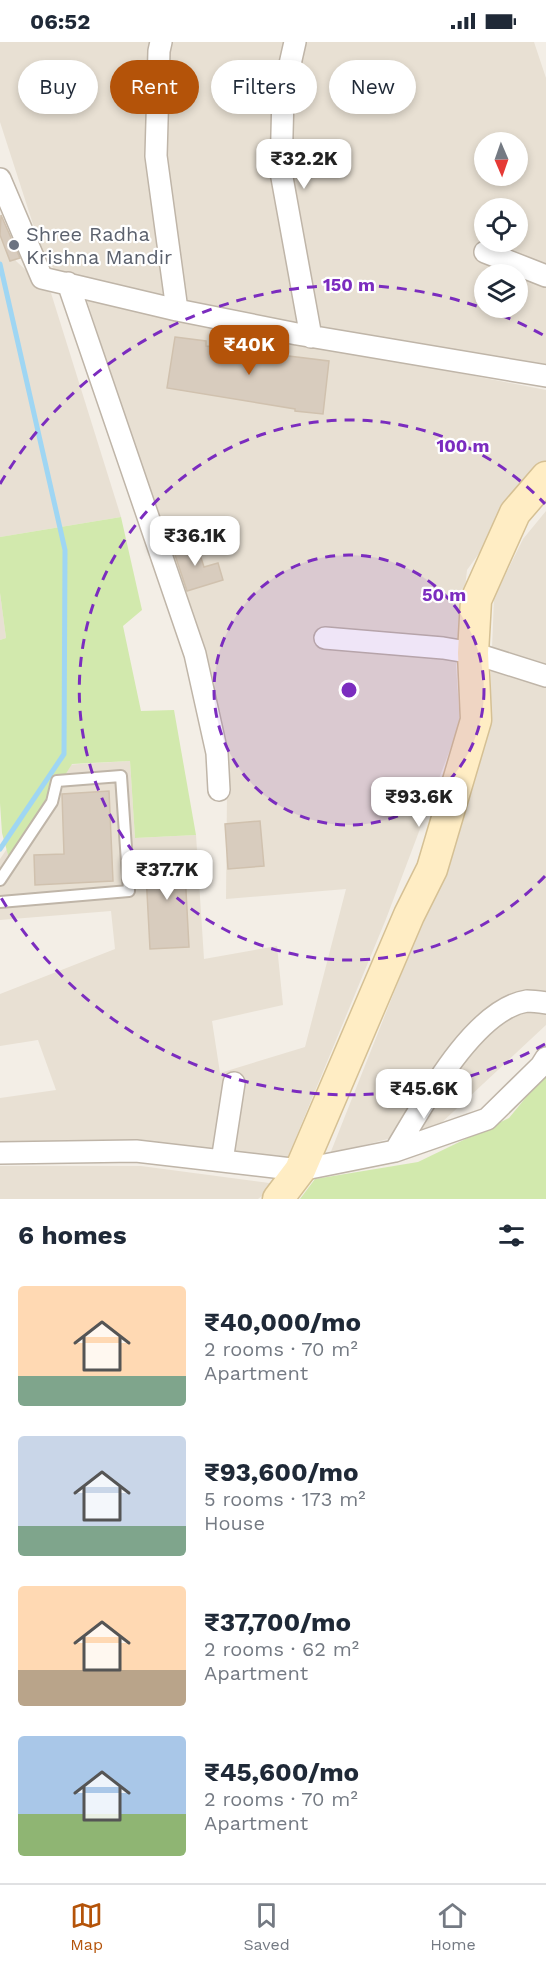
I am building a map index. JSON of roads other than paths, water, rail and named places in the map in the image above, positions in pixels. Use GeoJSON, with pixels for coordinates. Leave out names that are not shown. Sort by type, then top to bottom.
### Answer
{"type":"FeatureCollection","features":[{"type":"Feature","properties":{"kind":"street"},"geometry":{"type":"LineString","coordinates":[[161,42],[156,156],[177,310]]}},
{"type":"Feature","properties":{"kind":"street"},"geometry":{"type":"LineString","coordinates":[[295,42],[283,95],[281,172],[310,337]]}},
{"type":"Feature","properties":{"kind":"street"},"geometry":{"type":"LineString","coordinates":[[0,179],[42,278],[177,310],[310,337],[546,376]]}},
{"type":"Feature","properties":{"kind":"street"},"geometry":{"type":"LineString","coordinates":[[485,252],[546,276]]}},
{"type":"Feature","properties":{"kind":"street"},"geometry":{"type":"LineString","coordinates":[[68,284],[195,654],[217,753],[219,790]]}},
{"type":"Feature","properties":{"kind":"street"},"geometry":{"type":"LineString","coordinates":[[278,1199],[300,1170],[409,915],[432,869],[476,720],[473,653],[476,600],[515,513],[546,477]]}},
{"type":"Feature","properties":{"kind":"street"},"geometry":{"type":"LineString","coordinates":[[324,638],[443,648],[473,653],[546,676]]}},
{"type":"Feature","properties":{"kind":"street"},"geometry":{"type":"LineString","coordinates":[[396,1150],[458,1051],[483,1026],[505,1010],[527,1001],[546,1003]]}},
{"type":"Feature","properties":{"kind":"street"},"geometry":{"type":"LineString","coordinates":[[0,1153],[136,1151],[300,1170],[396,1150],[488,1119],[541,1066],[546,1058]]}},
{"type":"Feature","properties":{"kind":"street"},"geometry":{"type":"LineString","coordinates":[[222,1161],[234,1083]]}},
{"type":"Feature","properties":{"kind":"lane"},"geometry":{"type":"LineString","coordinates":[[0,880],[52,802],[57,781],[121,776],[129,891],[0,902]]}},
{"type":"Feature","properties":{"kind":"waterway"},"geometry":{"type":"LineString","coordinates":[[0,264],[65,550],[64,754],[0,849]]}},
{"type":"Feature","properties":{"kind":"place","name":"Shree Radha Krishna Mandir"},"geometry":{"type":"Point","coordinates":[14,245]}}]}
